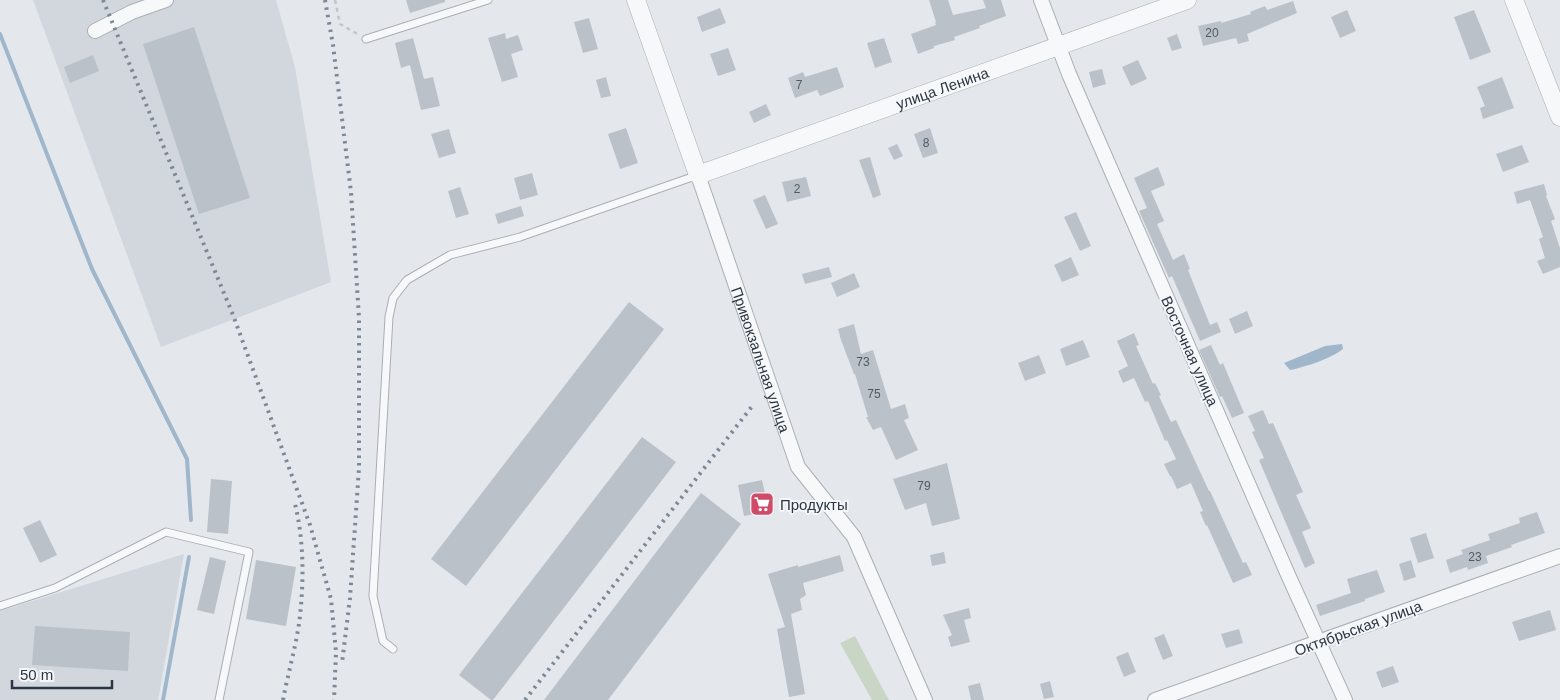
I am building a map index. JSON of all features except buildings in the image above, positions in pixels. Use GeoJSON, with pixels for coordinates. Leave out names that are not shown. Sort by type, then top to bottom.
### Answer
{"type":"FeatureCollection","features":[{"type":"Feature","properties":{"kind":"street"},"geometry":{"type":"LineString","coordinates":[[95,32],[132,12],[166,0]]}},
{"type":"Feature","properties":{"kind":"street","name":"Привокзальная улица"},"geometry":{"type":"LineString","coordinates":[[636,0],[798,467],[854,537],[925,700]]}},
{"type":"Feature","properties":{"kind":"street","name":"Восточная улица"},"geometry":{"type":"LineString","coordinates":[[1041,0],[1058,46],[1289,577],[1345,700]]}},
{"type":"Feature","properties":{"kind":"street","name":"улица Ленина"},"geometry":{"type":"LineString","coordinates":[[698,175],[1187,0]]}},
{"type":"Feature","properties":{"kind":"street"},"geometry":{"type":"LineString","coordinates":[[1514,0],[1560,116]]}},
{"type":"Feature","properties":{"kind":"street","name":"Октябрьская улица"},"geometry":{"type":"LineString","coordinates":[[1155,700],[1560,556]]}},
{"type":"Feature","properties":{"kind":"lane"},"geometry":{"type":"LineString","coordinates":[[366,39],[488,0]]}},
{"type":"Feature","properties":{"kind":"lane"},"geometry":{"type":"LineString","coordinates":[[393,649],[383,641],[373,596],[389,317],[393,298],[407,280],[450,255],[520,237],[698,175]]}},
{"type":"Feature","properties":{"kind":"lane"},"geometry":{"type":"LineString","coordinates":[[0,606],[55,588],[166,532],[249,552],[220,700]]}},
{"type":"Feature","properties":{"kind":"path"},"geometry":{"type":"LineString","coordinates":[[335,0],[340,24],[366,39]]}},
{"type":"Feature","properties":{"kind":"shaded area"},"geometry":{"type":"Polygon","coordinates":[[[33,0],[276,0],[295,67],[331,282],[161,347],[33,0]]]}},
{"type":"Feature","properties":{"kind":"shaded area"},"geometry":{"type":"Polygon","coordinates":[[[184,554],[158,700],[0,700],[0,611],[184,554]]]}},
{"type":"Feature","properties":{"kind":"green space"},"geometry":{"type":"Polygon","coordinates":[[[855,636],[889,700],[872,700],[840,643],[855,636]]]}},
{"type":"Feature","properties":{"kind":"water"},"geometry":{"type":"Polygon","coordinates":[[[1342,344],[1343,349],[1338,353],[1310,365],[1290,370],[1284,363],[1325,346],[1342,344]]]}},
{"type":"Feature","properties":{"kind":"waterway"},"geometry":{"type":"LineString","coordinates":[[0,34],[92,269],[187,459],[191,520]]}},
{"type":"Feature","properties":{"kind":"waterway"},"geometry":{"type":"LineString","coordinates":[[163,700],[189,557]]}},
{"type":"Feature","properties":{"kind":"railway"},"geometry":{"type":"LineString","coordinates":[[103,0],[233,315],[310,525],[331,599],[336,652],[334,700]]}},
{"type":"Feature","properties":{"kind":"railway"},"geometry":{"type":"LineString","coordinates":[[325,0],[333,45],[351,192],[359,318],[359,468],[350,598],[342,663]]}},
{"type":"Feature","properties":{"kind":"railway"},"geometry":{"type":"LineString","coordinates":[[525,700],[753,405]]}},
{"type":"Feature","properties":{"kind":"railway"},"geometry":{"type":"LineString","coordinates":[[283,700],[299,626],[302,587],[300,529],[294,500]]}},
{"type":"Feature","properties":{"kind":"place","name":"Продукты"},"geometry":{"type":"Point","coordinates":[762,504]}}]}
